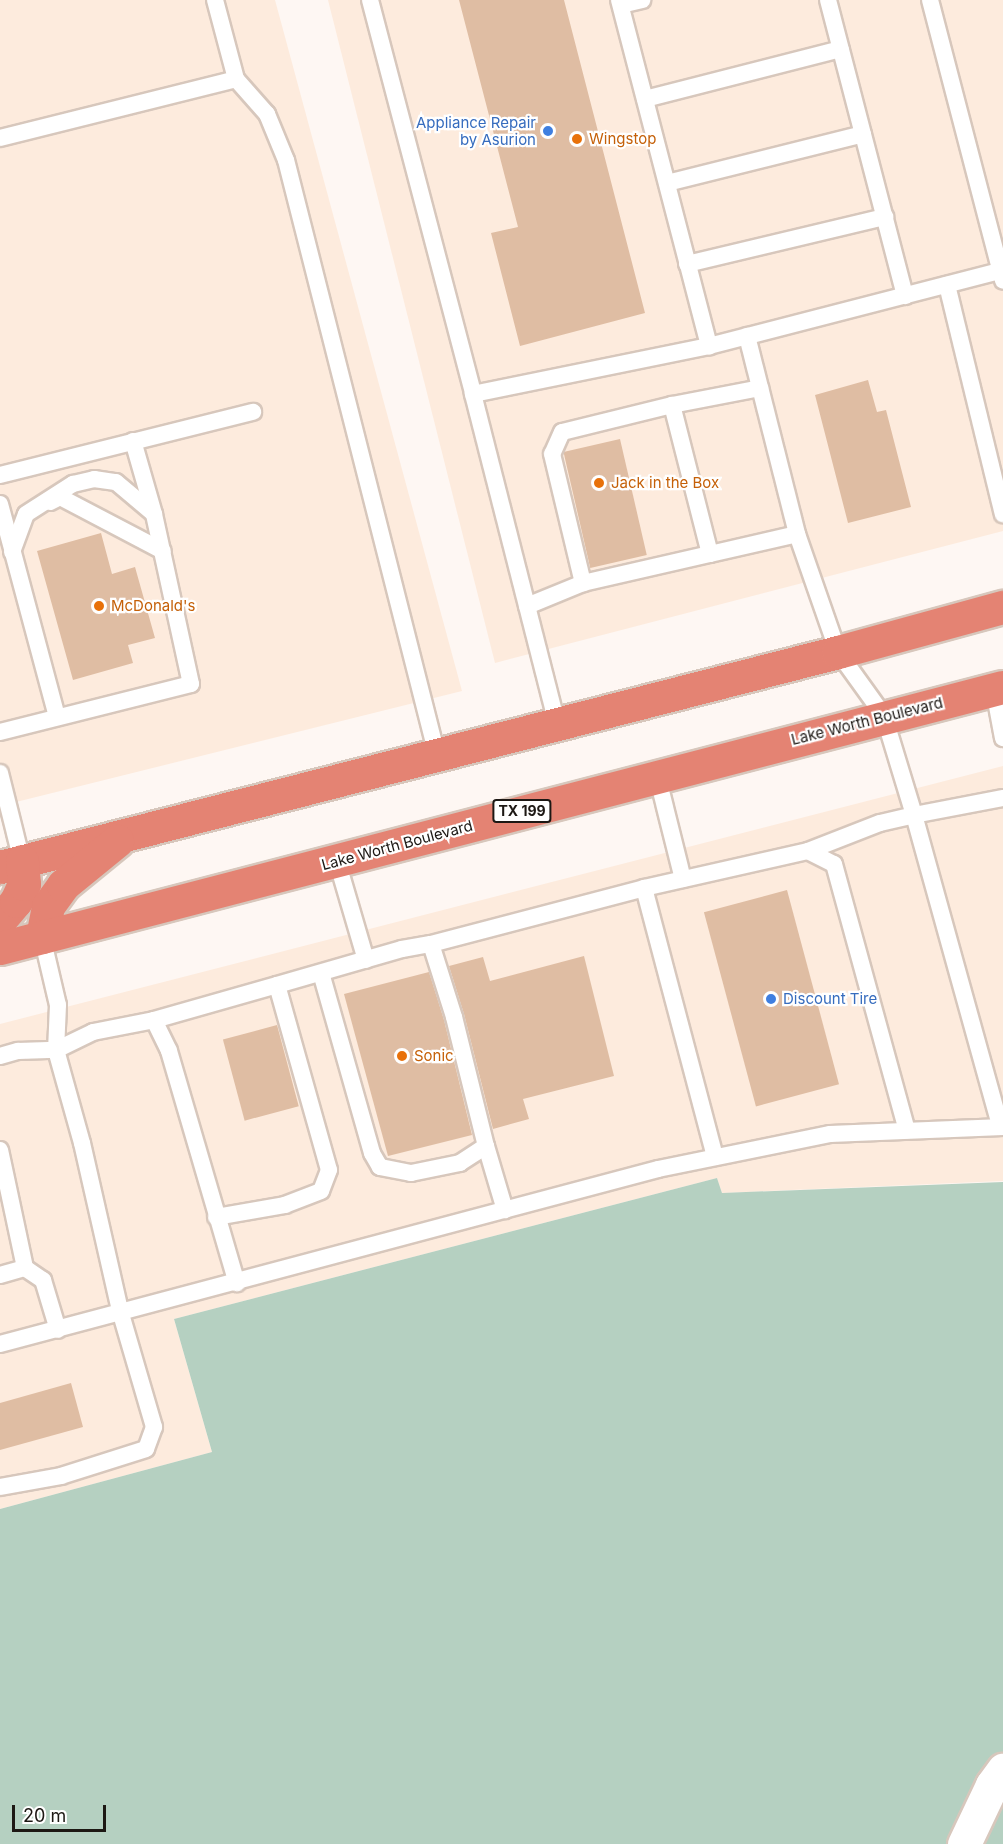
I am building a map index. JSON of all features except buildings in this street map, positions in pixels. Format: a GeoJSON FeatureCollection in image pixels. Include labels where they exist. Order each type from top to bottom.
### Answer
{"type":"FeatureCollection","features":[{"type":"Feature","properties":{"kind":"highway"},"geometry":{"type":"LineString","coordinates":[[0,920],[16,902],[24,884],[11,864],[838,652],[1003,607]]}},
{"type":"Feature","properties":{"kind":"highway","name":"Lake Worth Boulevard"},"geometry":{"type":"LineString","coordinates":[[0,948],[998,688]]}},
{"type":"Feature","properties":{"kind":"highway"},"geometry":{"type":"LineString","coordinates":[[42,937],[48,906],[63,885],[123,835]]}},
{"type":"Feature","properties":{"kind":"main road"},"geometry":{"type":"LineString","coordinates":[[964,1844],[992,1785],[1003,1770]]}},
{"type":"Feature","properties":{"kind":"lane"},"geometry":{"type":"LineString","coordinates":[[215,0],[236,79],[267,114],[286,160],[437,755]]}},
{"type":"Feature","properties":{"kind":"lane"},"geometry":{"type":"LineString","coordinates":[[370,0],[557,724]]}},
{"type":"Feature","properties":{"kind":"lane"},"geometry":{"type":"LineString","coordinates":[[642,0],[620,3],[709,346]]}},
{"type":"Feature","properties":{"kind":"lane"},"geometry":{"type":"LineString","coordinates":[[828,0],[905,296]]}},
{"type":"Feature","properties":{"kind":"lane"},"geometry":{"type":"LineString","coordinates":[[473,394],[709,346],[947,285],[1002,274],[930,0]]}},
{"type":"Feature","properties":{"kind":"lane"},"geometry":{"type":"LineString","coordinates":[[645,99],[841,49]]}},
{"type":"Feature","properties":{"kind":"lane"},"geometry":{"type":"LineString","coordinates":[[0,138],[236,79]]}},
{"type":"Feature","properties":{"kind":"lane"},"geometry":{"type":"LineString","coordinates":[[667,183],[863,134]]}},
{"type":"Feature","properties":{"kind":"lane"},"geometry":{"type":"LineString","coordinates":[[687,264],[885,218]]}},
{"type":"Feature","properties":{"kind":"lane"},"geometry":{"type":"LineString","coordinates":[[947,285],[1003,514]]}},
{"type":"Feature","properties":{"kind":"lane"},"geometry":{"type":"LineString","coordinates":[[0,1344],[121,1314],[658,1169],[830,1134],[1001,1126],[884,716],[838,652],[797,534],[747,336]]}},
{"type":"Feature","properties":{"kind":"lane"},"geometry":{"type":"LineString","coordinates":[[584,583],[552,454],[562,432],[672,405],[760,388]]}},
{"type":"Feature","properties":{"kind":"lane"},"geometry":{"type":"LineString","coordinates":[[672,405],[710,554]]}},
{"type":"Feature","properties":{"kind":"lane"},"geometry":{"type":"LineString","coordinates":[[0,475],[253,412]]}},
{"type":"Feature","properties":{"kind":"lane"},"geometry":{"type":"LineString","coordinates":[[0,732],[191,684],[163,551],[133,441]]}},
{"type":"Feature","properties":{"kind":"lane"},"geometry":{"type":"LineString","coordinates":[[12,552],[26,514],[73,484],[94,479],[116,482],[154,514]]}},
{"type":"Feature","properties":{"kind":"lane"},"geometry":{"type":"LineString","coordinates":[[26,514],[60,497],[163,551]]}},
{"type":"Feature","properties":{"kind":"lane"},"geometry":{"type":"LineString","coordinates":[[0,504],[57,717]]}},
{"type":"Feature","properties":{"kind":"lane"},"geometry":{"type":"LineString","coordinates":[[527,606],[584,583],[797,534]]}},
{"type":"Feature","properties":{"kind":"lane"},"geometry":{"type":"LineString","coordinates":[[998,688],[1003,738]]}},
{"type":"Feature","properties":{"kind":"lane"},"geometry":{"type":"LineString","coordinates":[[0,773],[11,864]]}},
{"type":"Feature","properties":{"kind":"lane"},"geometry":{"type":"LineString","coordinates":[[657,775],[683,879]]}},
{"type":"Feature","properties":{"kind":"lane"},"geometry":{"type":"LineString","coordinates":[[1,1057],[18,1051],[56,1050],[93,1032],[154,1020],[366,960],[644,888],[808,851],[880,823],[1003,798]]}},
{"type":"Feature","properties":{"kind":"lane"},"geometry":{"type":"LineString","coordinates":[[808,851],[834,864],[907,1130]]}},
{"type":"Feature","properties":{"kind":"lane"},"geometry":{"type":"LineString","coordinates":[[337,861],[366,960]]}},
{"type":"Feature","properties":{"kind":"lane"},"geometry":{"type":"LineString","coordinates":[[644,888],[715,1157]]}},
{"type":"Feature","properties":{"kind":"lane"},"geometry":{"type":"LineString","coordinates":[[0,1487],[61,1476],[146,1449],[154,1427],[121,1314],[82,1143],[56,1050],[58,1005],[42,937]]}},
{"type":"Feature","properties":{"kind":"lane"},"geometry":{"type":"LineString","coordinates":[[431,944],[454,1017],[486,1146],[505,1210]]}},
{"type":"Feature","properties":{"kind":"lane"},"geometry":{"type":"LineString","coordinates":[[321,973],[372,1153],[380,1167],[411,1173],[460,1163],[486,1146]]}},
{"type":"Feature","properties":{"kind":"lane"},"geometry":{"type":"LineString","coordinates":[[216,1217],[294,1202],[321,1191],[329,1170],[277,985]]}},
{"type":"Feature","properties":{"kind":"lane"},"geometry":{"type":"LineString","coordinates":[[154,1020],[169,1051],[237,1283]]}},
{"type":"Feature","properties":{"kind":"lane"},"geometry":{"type":"LineString","coordinates":[[0,1150],[25,1268],[43,1280],[58,1330]]}},
{"type":"Feature","properties":{"kind":"lane"},"geometry":{"type":"LineString","coordinates":[[0,1275],[25,1268]]}},
{"type":"Feature","properties":{"kind":"shaded area"},"geometry":{"type":"Polygon","coordinates":[[[0,0],[275,0],[462,691],[0,806],[0,0]]]}},
{"type":"Feature","properties":{"kind":"shaded area"},"geometry":{"type":"Polygon","coordinates":[[[328,0],[1003,0],[1003,531],[495,663],[328,0]]]}},
{"type":"Feature","properties":{"kind":"shaded area"},"geometry":{"type":"Polygon","coordinates":[[[1003,766],[1003,1181],[722,1193],[717,1178],[174,1319],[212,1452],[0,1509],[0,1024],[1003,766]]]}},
{"type":"Feature","properties":{"kind":"green space"},"geometry":{"type":"Polygon","coordinates":[[[717,1178],[722,1193],[1003,1182],[1003,1844],[0,1844],[0,1509],[212,1452],[174,1319],[717,1178]]]}},
{"type":"Feature","properties":{"kind":"place","name":"Appliance Repair by Asurion"},"geometry":{"type":"Point","coordinates":[548,131]}},
{"type":"Feature","properties":{"kind":"place","name":"Wingstop"},"geometry":{"type":"Point","coordinates":[577,139]}},
{"type":"Feature","properties":{"kind":"place","name":"Jack in the Box"},"geometry":{"type":"Point","coordinates":[599,483]}},
{"type":"Feature","properties":{"kind":"place","name":"McDonald's"},"geometry":{"type":"Point","coordinates":[99,606]}},
{"type":"Feature","properties":{"kind":"place","name":"Discount Tire"},"geometry":{"type":"Point","coordinates":[771,999]}},
{"type":"Feature","properties":{"kind":"place","name":"Sonic"},"geometry":{"type":"Point","coordinates":[402,1056]}}]}
